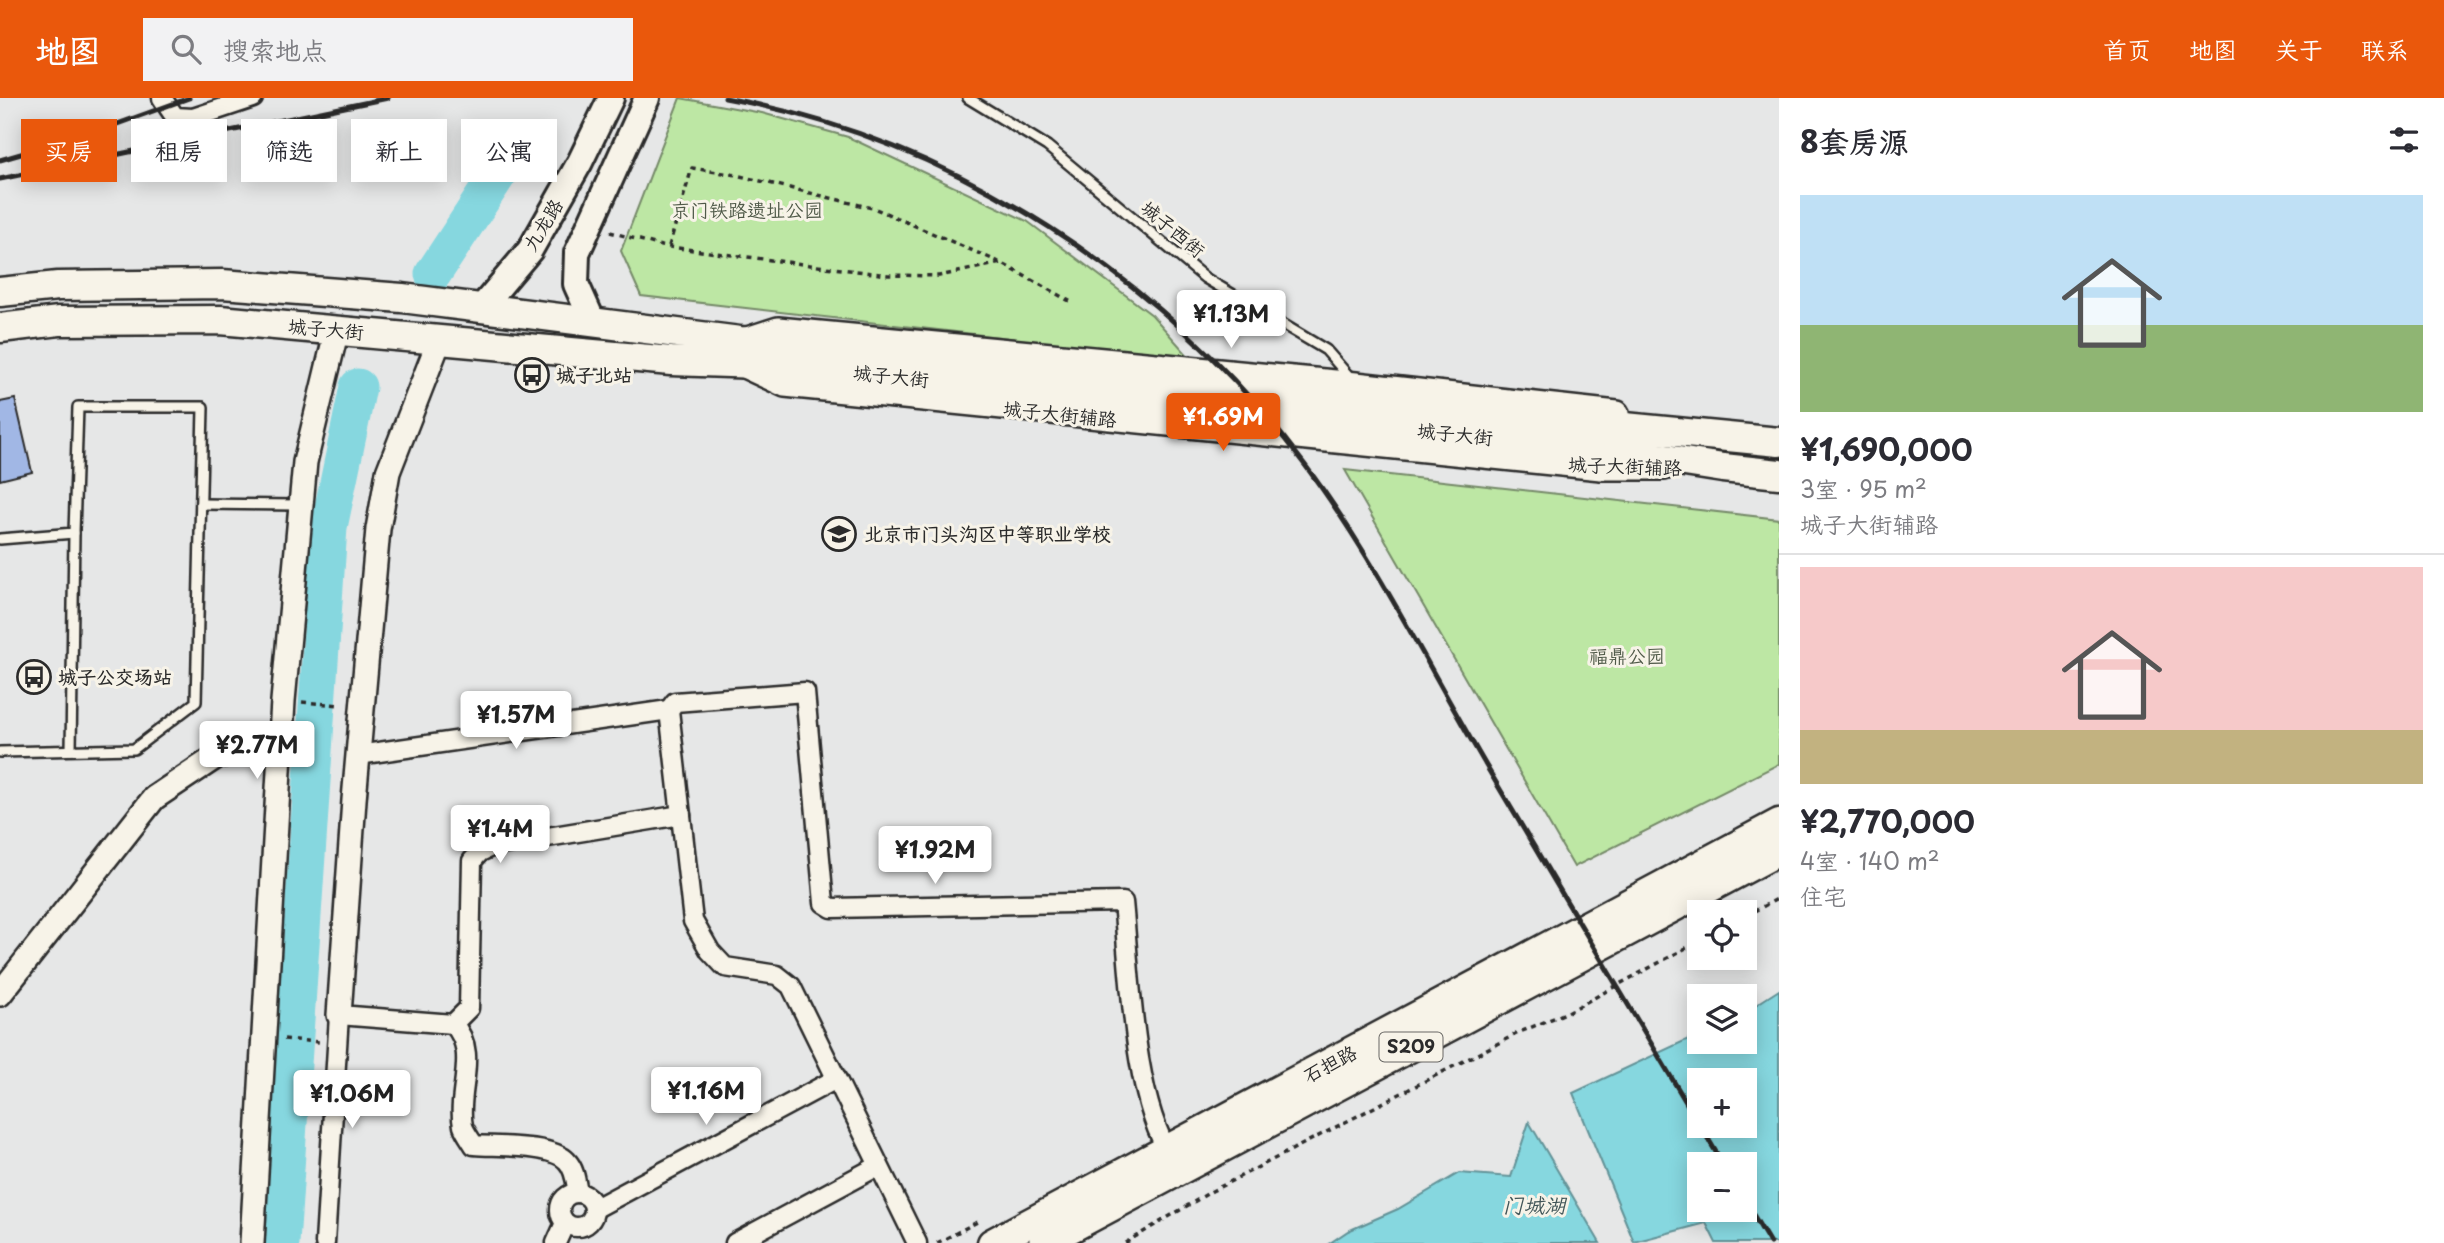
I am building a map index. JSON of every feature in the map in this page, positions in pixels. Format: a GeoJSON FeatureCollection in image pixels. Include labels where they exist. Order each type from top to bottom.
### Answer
{"type":"FeatureCollection","features":[{"type":"Feature","properties":{"kind":"main road","name":"九龙路"},"geometry":{"type":"LineString","coordinates":[[482,307],[530,250],[580,162],[611,98]]}},
{"type":"Feature","properties":{"kind":"main road"},"geometry":{"type":"LineString","coordinates":[[593,322],[576,284],[577,253],[647,98]]}},
{"type":"Feature","properties":{"kind":"main road","name":"城子大街"},"geometry":{"type":"LineString","coordinates":[[0,292],[58,286],[222,284],[482,307],[593,322],[739,352],[785,365],[1602,449],[1779,474]]}},
{"type":"Feature","properties":{"kind":"main road","name":"城子大街"},"geometry":{"type":"LineString","coordinates":[[0,328],[59,321],[220,320],[671,361],[739,352],[1779,442]]}},
{"type":"Feature","properties":{"kind":"main road","name":"石担路"},"geometry":{"type":"LineString","coordinates":[[1043,1243],[1173,1159],[1779,823]]}},
{"type":"Feature","properties":{"kind":"main road","name":"石担路"},"geometry":{"type":"LineString","coordinates":[[992,1243],[1173,1159],[1564,967],[1779,851]]}},
{"type":"Feature","properties":{"kind":"street"},"geometry":{"type":"LineString","coordinates":[[162,98],[175,117],[193,118],[253,98]]}},
{"type":"Feature","properties":{"kind":"street"},"geometry":{"type":"LineString","coordinates":[[252,1243],[281,743],[301,505],[305,462],[337,329]]}},
{"type":"Feature","properties":{"kind":"street","name":"城子大街辅路"},"geometry":{"type":"LineString","coordinates":[[739,352],[778,329],[1356,384],[1617,412],[1722,438]]}},
{"type":"Feature","properties":{"kind":"street"},"geometry":{"type":"LineString","coordinates":[[325,1243],[358,755],[377,529],[388,472],[439,341]]}},
{"type":"Feature","properties":{"kind":"street"},"geometry":{"type":"LineString","coordinates":[[917,1243],[791,986],[777,975],[725,967],[710,951],[693,920],[669,710],[674,702],[805,692],[824,903],[832,908],[1123,902],[1140,1065],[1157,1127],[1173,1159]]}},
{"type":"Feature","properties":{"kind":"street"},"geometry":{"type":"LineString","coordinates":[[358,755],[669,710]]}},
{"type":"Feature","properties":{"kind":"street"},"geometry":{"type":"LineString","coordinates":[[0,995],[154,798],[217,757],[281,743]]}},
{"type":"Feature","properties":{"kind":"street"},"geometry":{"type":"LineString","coordinates":[[453,1024],[469,1008],[472,861],[480,852],[493,846],[681,815]]}},
{"type":"Feature","properties":{"kind":"street"},"geometry":{"type":"LineString","coordinates":[[340,1015],[453,1024],[462,1033],[466,1047],[463,1126],[474,1145],[553,1152],[568,1161],[575,1175],[578,1193]]}},
{"type":"Feature","properties":{"kind":"street"},"geometry":{"type":"LineString","coordinates":[[594,1209],[836,1079]]}},
{"type":"Feature","properties":{"kind":"street"},"geometry":{"type":"LineString","coordinates":[[735,1243],[878,1166]]}},
{"type":"Feature","properties":{"kind":"street"},"geometry":{"type":"LineString","coordinates":[[578,1193],[590,1199],[594,1209],[591,1220],[582,1227],[565,1223],[560,1213],[562,1202],[570,1194],[578,1193]]}},
{"type":"Feature","properties":{"kind":"street"},"geometry":{"type":"LineString","coordinates":[[556,1243],[565,1223]]}},
{"type":"Feature","properties":{"kind":"lane","name":"城子西街"},"geometry":{"type":"LineString","coordinates":[[968,98],[1047,146],[1205,278],[1326,350],[1356,384]]}},
{"type":"Feature","properties":{"kind":"lane"},"geometry":{"type":"LineString","coordinates":[[0,752],[134,749],[196,702],[203,407],[78,407],[71,750]]}},
{"type":"Feature","properties":{"kind":"lane"},"geometry":{"type":"LineString","coordinates":[[201,504],[301,505]]}},
{"type":"Feature","properties":{"kind":"lane"},"geometry":{"type":"LineString","coordinates":[[0,539],[74,533]]}},
{"type":"Feature","properties":{"kind":"path"},"geometry":{"type":"LineString","coordinates":[[669,246],[692,168],[736,175],[876,209],[1001,263],[1073,303]]}},
{"type":"Feature","properties":{"kind":"path"},"geometry":{"type":"LineString","coordinates":[[591,227],[669,246],[888,275],[939,276],[1001,263]]}},
{"type":"Feature","properties":{"kind":"path"},"geometry":{"type":"LineString","coordinates":[[284,701],[363,706]]}},
{"type":"Feature","properties":{"kind":"path"},"geometry":{"type":"LineString","coordinates":[[1757,910],[1779,898]]}},
{"type":"Feature","properties":{"kind":"path"},"geometry":{"type":"LineString","coordinates":[[1125,1243],[1212,1191],[1520,1032],[1568,1012],[1687,948]]}},
{"type":"Feature","properties":{"kind":"path"},"geometry":{"type":"LineString","coordinates":[[264,1037],[338,1043]]}},
{"type":"Feature","properties":{"kind":"green space","name":"京门铁路遗址公园"},"geometry":{"type":"Polygon","coordinates":[[[680,98],[762,113],[848,137],[1027,221],[1152,315],[1191,359],[641,296],[621,251],[680,98]]]}},
{"type":"Feature","properties":{"kind":"green space","name":"福鼎公园"},"geometry":{"type":"Polygon","coordinates":[[[1345,470],[1779,519],[1779,764],[1574,867],[1345,470]]]}},
{"type":"Feature","properties":{"kind":"water"},"geometry":{"type":"Polygon","coordinates":[[[1779,990],[1779,1243],[1716,1243],[1706,1223],[1634,1242],[1573,1093],[1687,1040],[1687,1054],[1757,1054],[1757,1004],[1779,990]]]}},
{"type":"Feature","properties":{"kind":"water","name":"门城湖"},"geometry":{"type":"Polygon","coordinates":[[[1529,1122],[1600,1243],[1330,1243],[1348,1231],[1398,1209],[1459,1173],[1511,1177],[1529,1122]]]}},
{"type":"Feature","properties":{"kind":"building"},"geometry":{"type":"Polygon","coordinates":[[[15,399],[32,472],[0,480],[0,402],[15,399]]]}},
{"type":"Feature","properties":{"kind":"waterway"},"geometry":{"type":"LineString","coordinates":[[433,274],[493,182]]}},
{"type":"Feature","properties":{"kind":"waterway"},"geometry":{"type":"LineString","coordinates":[[281,1243],[329,527],[358,387]]}},
{"type":"Feature","properties":{"kind":"railway"},"geometry":{"type":"LineString","coordinates":[[0,160],[87,135],[189,98]]}},
{"type":"Feature","properties":{"kind":"railway"},"geometry":{"type":"LineString","coordinates":[[0,179],[388,98]]}},
{"type":"Feature","properties":{"kind":"railway"},"geometry":{"type":"LineString","coordinates":[[725,98],[810,118],[893,146],[973,183],[1049,227],[1121,278],[1188,335],[1250,398],[1305,465],[1355,538],[1488,769],[1687,1104]]}},
{"type":"Feature","properties":{"kind":"railway"},"geometry":{"type":"LineString","coordinates":[[1708,1138],[1716,1152]]}},
{"type":"Feature","properties":{"kind":"railway"},"geometry":{"type":"LineString","coordinates":[[1757,1221],[1770,1243]]}},
{"type":"Feature","properties":{"kind":"place","name":"城子北站"},"geometry":{"type":"Point","coordinates":[532,375]}},
{"type":"Feature","properties":{"kind":"place","name":"北京市门头沟区中等职业学校"},"geometry":{"type":"Point","coordinates":[839,534]}},
{"type":"Feature","properties":{"kind":"place","name":"城子公交场站"},"geometry":{"type":"Point","coordinates":[34,677]}}]}
